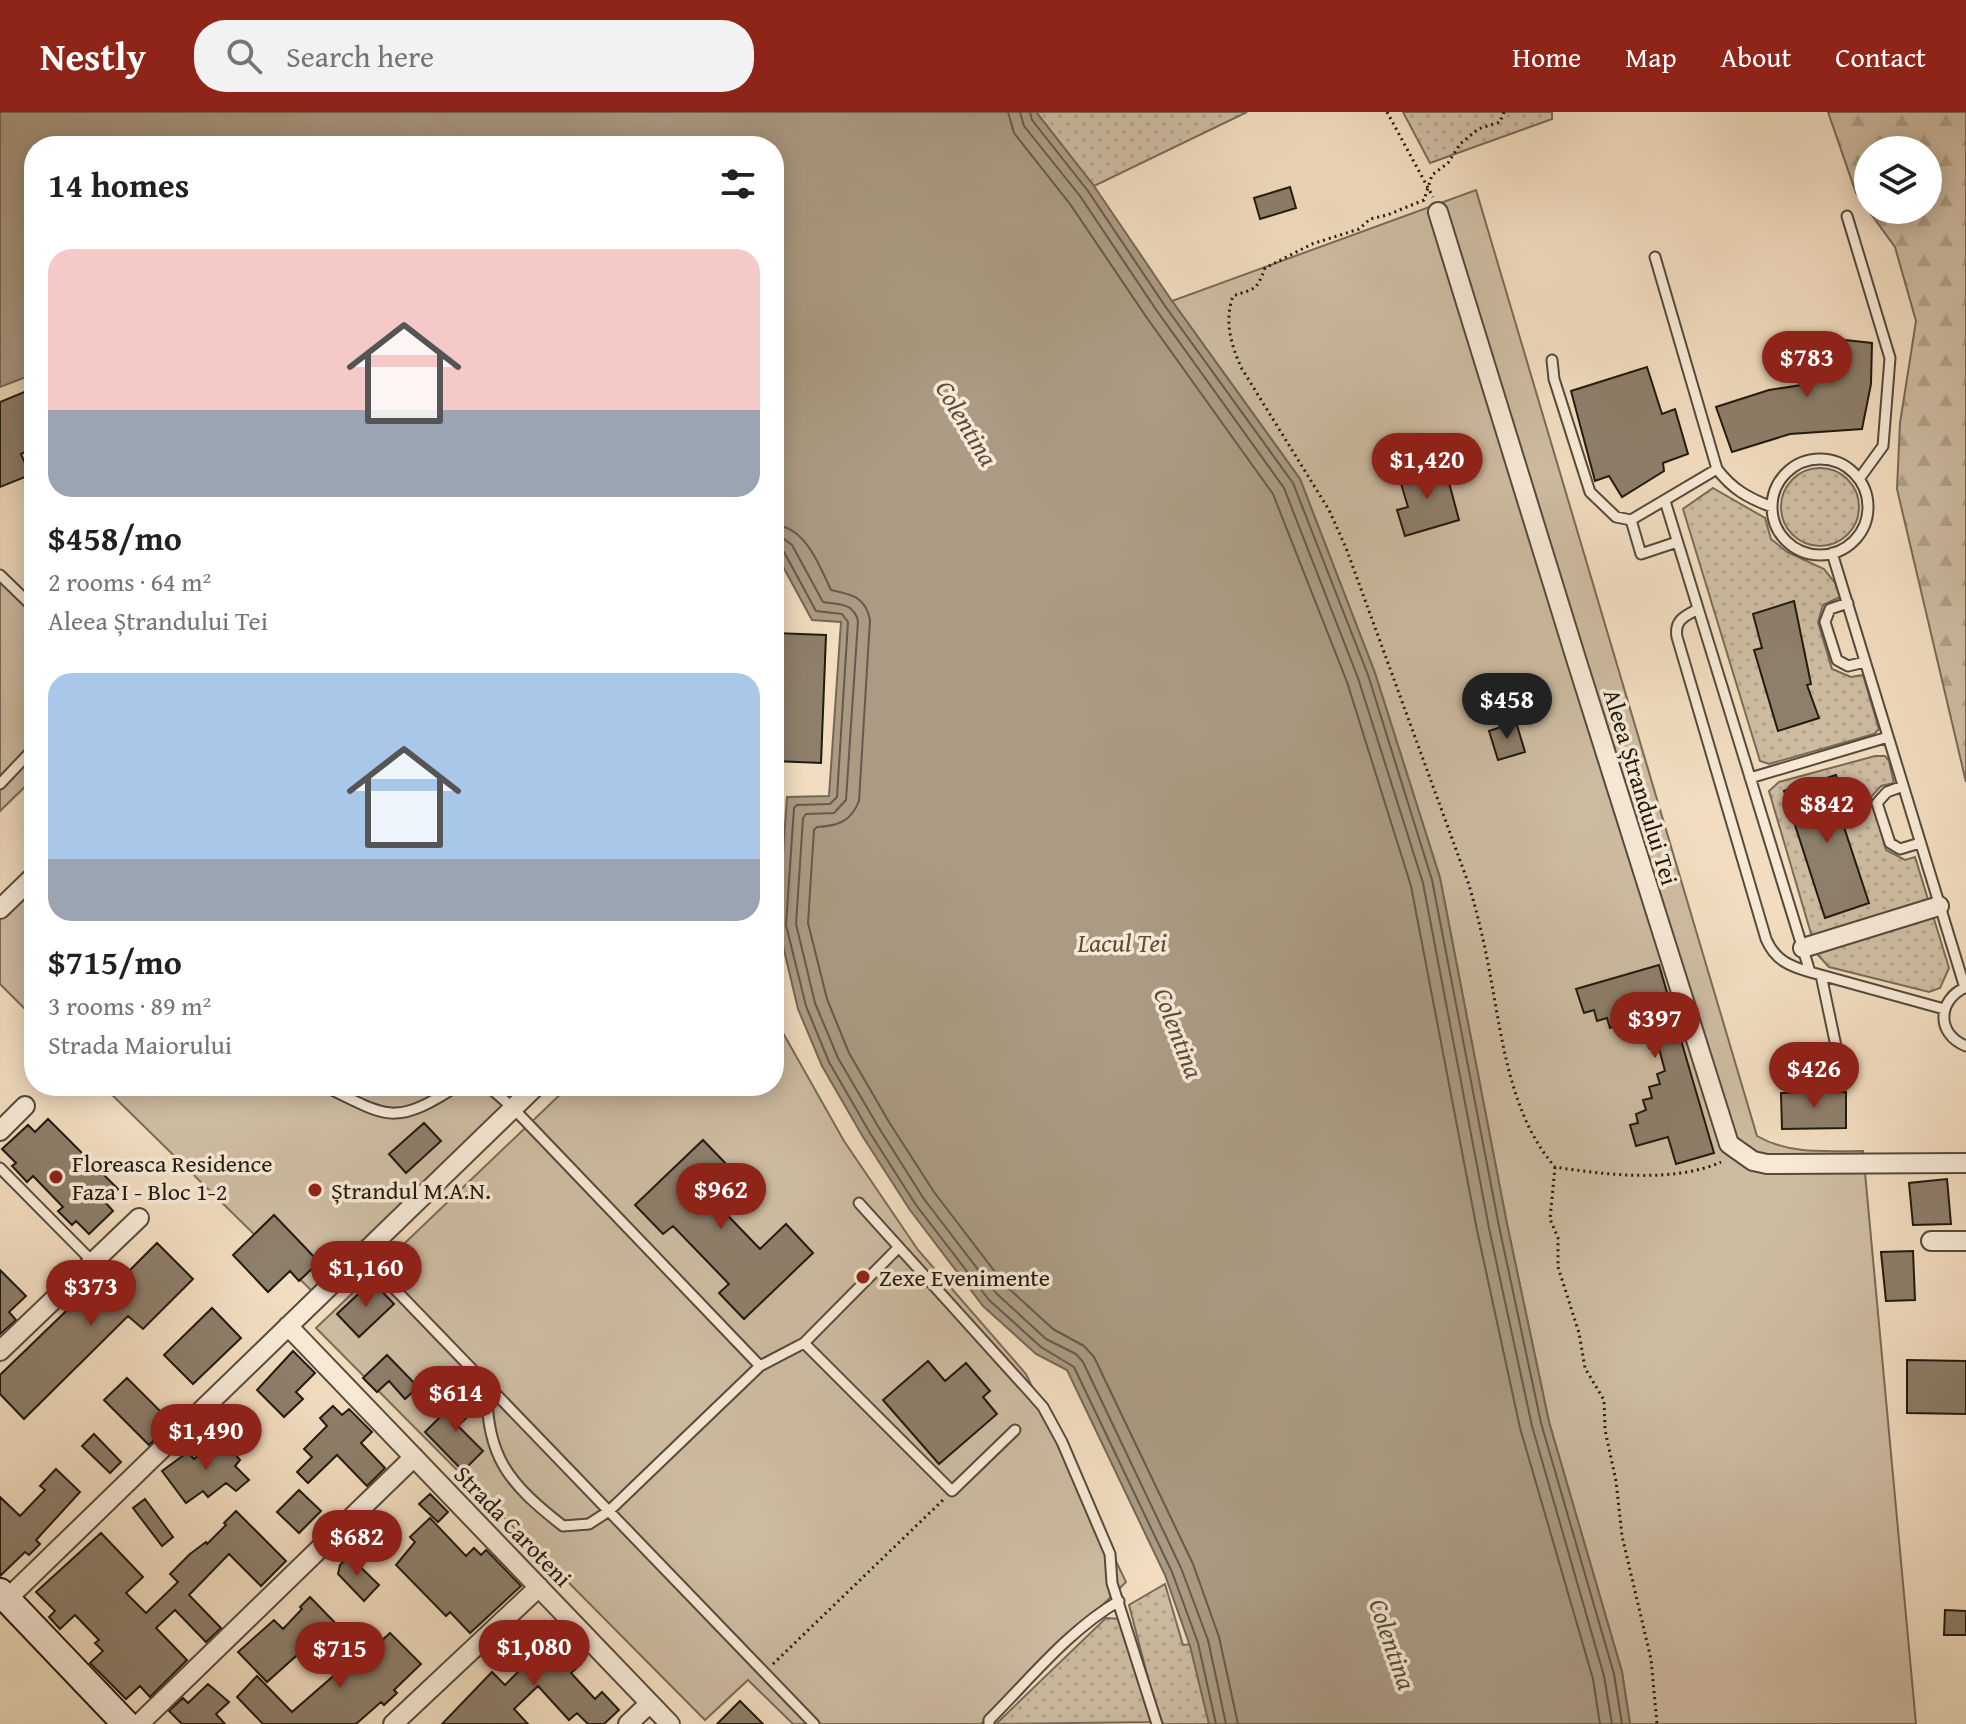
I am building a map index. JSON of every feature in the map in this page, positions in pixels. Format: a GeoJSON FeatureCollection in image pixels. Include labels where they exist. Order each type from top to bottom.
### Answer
{"type":"FeatureCollection","features":[{"type":"Feature","properties":{"kind":"street","name":"Aleea Ștrandului Tei"},"geometry":{"type":"LineString","coordinates":[[1438,212],[1723,1132],[1729,1144],[1740,1153]]}},
{"type":"Feature","properties":{"kind":"street"},"geometry":{"type":"LineString","coordinates":[[0,909],[24,886]]}},
{"type":"Feature","properties":{"kind":"street"},"geometry":{"type":"LineString","coordinates":[[1803,948],[1939,906]]}},
{"type":"Feature","properties":{"kind":"street"},"geometry":{"type":"LineString","coordinates":[[126,1724],[3,1596],[526,1096]]}},
{"type":"Feature","properties":{"kind":"street"},"geometry":{"type":"LineString","coordinates":[[0,1131],[25,1106]]}},
{"type":"Feature","properties":{"kind":"street"},"geometry":{"type":"LineString","coordinates":[[1740,1153],[1753,1161],[1781,1165],[1966,1163]]}},
{"type":"Feature","properties":{"kind":"street"},"geometry":{"type":"LineString","coordinates":[[0,1351],[139,1218]]}},
{"type":"Feature","properties":{"kind":"street"},"geometry":{"type":"LineString","coordinates":[[1931,1241],[1966,1241]]}},
{"type":"Feature","properties":{"kind":"street","name":"Strada Caroteni"},"geometry":{"type":"LineString","coordinates":[[288,1326],[670,1724]]}},
{"type":"Feature","properties":{"kind":"street"},"geometry":{"type":"LineString","coordinates":[[139,1724],[414,1457]]}},
{"type":"Feature","properties":{"kind":"street"},"geometry":{"type":"LineString","coordinates":[[393,1724],[539,1587]]}},
{"type":"Feature","properties":{"kind":"street"},"geometry":{"type":"LineString","coordinates":[[628,1724],[650,1703]]}},
{"type":"Feature","properties":{"kind":"lane"},"geometry":{"type":"LineString","coordinates":[[1847,216],[1890,358],[1883,446],[1859,479]]}},
{"type":"Feature","properties":{"kind":"lane"},"geometry":{"type":"LineString","coordinates":[[1655,257],[1717,469],[1729,485],[1747,497],[1772,507]]}},
{"type":"Feature","properties":{"kind":"lane"},"geometry":{"type":"LineString","coordinates":[[1552,360],[1554,379],[1590,492],[1616,517],[1631,520],[1717,469]]}},
{"type":"Feature","properties":{"kind":"lane"},"geometry":{"type":"LineString","coordinates":[[1805,461],[1835,461],[1849,468],[1859,479],[1866,493],[1868,508],[1865,523],[1857,537],[1846,547],[1817,555],[1790,545],[1780,534],[1772,507],[1774,492],[1781,478],[1792,468],[1805,461]]}},
{"type":"Feature","properties":{"kind":"lane"},"geometry":{"type":"LineString","coordinates":[[1665,501],[1810,972]]}},
{"type":"Feature","properties":{"kind":"lane"},"geometry":{"type":"LineString","coordinates":[[1631,520],[1641,554],[1677,542]]}},
{"type":"Feature","properties":{"kind":"lane"},"geometry":{"type":"LineString","coordinates":[[1832,553],[1965,988],[1955,992],[1944,1009],[1943,1019],[1949,1035],[1966,1046]]}},
{"type":"Feature","properties":{"kind":"lane"},"geometry":{"type":"LineString","coordinates":[[0,575],[24,598]]}},
{"type":"Feature","properties":{"kind":"lane"},"geometry":{"type":"LineString","coordinates":[[1848,603],[1830,609],[1825,622],[1837,660],[1848,666],[1865,662]]}},
{"type":"Feature","properties":{"kind":"lane"},"geometry":{"type":"LineString","coordinates":[[1698,609],[1677,624],[1677,637],[1766,939],[1776,957],[1787,965],[1944,1009]]}},
{"type":"Feature","properties":{"kind":"lane"},"geometry":{"type":"LineString","coordinates":[[1750,778],[1888,737]]}},
{"type":"Feature","properties":{"kind":"lane"},"geometry":{"type":"LineString","coordinates":[[0,784],[24,759]]}},
{"type":"Feature","properties":{"kind":"lane"},"geometry":{"type":"LineString","coordinates":[[1903,786],[1887,792],[1877,803],[1890,843],[1900,849],[1920,843]]}},
{"type":"Feature","properties":{"kind":"lane"},"geometry":{"type":"LineString","coordinates":[[1821,975],[1844,1084]]}},
{"type":"Feature","properties":{"kind":"lane"},"geometry":{"type":"LineString","coordinates":[[346,1096],[384,1113],[398,1114],[425,1107],[442,1096]]}},
{"type":"Feature","properties":{"kind":"lane"},"geometry":{"type":"LineString","coordinates":[[499,1096],[760,1366]]}},
{"type":"Feature","properties":{"kind":"lane"},"geometry":{"type":"LineString","coordinates":[[0,1168],[93,1262]]}},
{"type":"Feature","properties":{"kind":"lane"},"geometry":{"type":"LineString","coordinates":[[859,1203],[1043,1407],[1067,1452],[1110,1554],[1112,1583],[1157,1724]]}},
{"type":"Feature","properties":{"kind":"lane"},"geometry":{"type":"LineString","coordinates":[[487,1385],[486,1414],[496,1455],[529,1500],[563,1526],[589,1524],[609,1511],[760,1366],[804,1343],[898,1248]]}},
{"type":"Feature","properties":{"kind":"lane"},"geometry":{"type":"LineString","coordinates":[[362,1255],[814,1724]]}},
{"type":"Feature","properties":{"kind":"lane"},"geometry":{"type":"LineString","coordinates":[[804,1343],[952,1491],[1015,1430]]}},
{"type":"Feature","properties":{"kind":"lane"},"geometry":{"type":"LineString","coordinates":[[989,1724],[989,1720],[1066,1642],[1099,1613],[1119,1601]]}},
{"type":"Feature","properties":{"kind":"path"},"geometry":{"type":"LineString","coordinates":[[1387,112],[1429,186],[1438,212]]}},
{"type":"Feature","properties":{"kind":"path"},"geometry":{"type":"LineString","coordinates":[[1504,112],[1500,122],[1478,129],[1460,144],[1448,163],[1432,175],[1424,200],[1370,219],[1359,229],[1312,244],[1265,268],[1259,285],[1251,292],[1233,296],[1228,324],[1233,349],[1242,369],[1329,510],[1346,548],[1469,885],[1480,923],[1512,1083],[1542,1152],[1555,1167],[1626,1174],[1704,1169],[1740,1153]]}},
{"type":"Feature","properties":{"kind":"path"},"geometry":{"type":"LineString","coordinates":[[1555,1167],[1550,1219],[1558,1238],[1558,1267],[1579,1333],[1585,1368],[1604,1400],[1605,1430],[1616,1481],[1622,1536],[1651,1659],[1657,1724]]}},
{"type":"Feature","properties":{"kind":"path"},"geometry":{"type":"LineString","coordinates":[[764,1672],[952,1491]]}},
{"type":"Feature","properties":{"kind":"green space"},"geometry":{"type":"Polygon","coordinates":[[[1036,112],[1247,112],[1094,186],[1036,112]]]}},
{"type":"Feature","properties":{"kind":"green space"},"geometry":{"type":"Polygon","coordinates":[[[1403,112],[1552,112],[1552,119],[1430,163],[1403,112]]]}},
{"type":"Feature","properties":{"kind":"green space"},"geometry":{"type":"Polygon","coordinates":[[[1828,112],[1966,112],[1966,782],[1897,489],[1900,423],[1916,321],[1895,247],[1878,224],[1942,224],[1942,136],[1854,136],[1854,187],[1828,112]]]}},
{"type":"Feature","properties":{"kind":"green space"},"geometry":{"type":"Polygon","coordinates":[[[1476,190],[1757,1136],[1796,1149],[1863,1151],[1916,1724],[1630,1724],[1622,1672],[1549,1422],[1440,878],[1375,673],[1300,479],[1172,301],[1476,190]]]}},
{"type":"Feature","properties":{"kind":"green space"},"geometry":{"type":"Polygon","coordinates":[[[1820,468],[1835,471],[1848,479],[1856,492],[1859,507],[1856,522],[1848,535],[1835,543],[1820,546],[1805,543],[1792,535],[1784,522],[1781,507],[1784,492],[1792,479],[1805,471],[1820,468]]]}},
{"type":"Feature","properties":{"kind":"green space"},"geometry":{"type":"Polygon","coordinates":[[[1713,488],[1765,518],[1771,539],[1787,552],[1824,569],[1835,583],[1840,597],[1823,605],[1818,622],[1832,669],[1851,677],[1863,675],[1879,729],[1874,734],[1769,764],[1760,761],[1683,509],[1713,488]]]}},
{"type":"Feature","properties":{"kind":"green space"},"geometry":{"type":"Polygon","coordinates":[[[0,581],[24,604],[24,788],[0,811],[0,581]]]}},
{"type":"Feature","properties":{"kind":"green space"},"geometry":{"type":"Polygon","coordinates":[[[1885,756],[1889,761],[1894,783],[1881,786],[1871,797],[1886,850],[1905,860],[1915,857],[1949,968],[1940,988],[1929,992],[1829,967],[1817,954],[1769,791],[1779,782],[1885,756]]]}},
{"type":"Feature","properties":{"kind":"green space"},"geometry":{"type":"Polygon","coordinates":[[[24,895],[24,1008],[0,984],[0,919],[24,895]]]}},
{"type":"Feature","properties":{"kind":"green space"},"geometry":{"type":"Polygon","coordinates":[[[784,1035],[844,1141],[918,1250],[1026,1374],[1126,1582],[981,1724],[793,1724],[748,1680],[705,1720],[316,1328],[559,1096],[784,1096],[784,1035]]]}},
{"type":"Feature","properties":{"kind":"green space","name":"Ștrandul M.A.N."},"geometry":{"type":"Polygon","coordinates":[[[113,1096],[521,1096],[314,1293],[113,1096]]]}},
{"type":"Feature","properties":{"kind":"green space"},"geometry":{"type":"Polygon","coordinates":[[[1165,1584],[1183,1645],[1194,1644],[1211,1724],[1160,1724],[1129,1605],[1165,1584]]]}},
{"type":"Feature","properties":{"kind":"green space"},"geometry":{"type":"Polygon","coordinates":[[[1106,1618],[1121,1619],[1151,1722],[996,1724],[1106,1618]]]}},
{"type":"Feature","properties":{"kind":"water","name":"Lacul Tei"},"geometry":{"type":"Polygon","coordinates":[[[0,112],[1036,112],[1094,186],[1300,479],[1375,673],[1440,878],[1549,1422],[1622,1672],[1630,1724],[1209,1724],[1190,1646],[1165,1575],[1067,1370],[1036,1354],[983,1306],[910,1210],[822,1066],[798,1009],[784,950],[784,840],[787,797],[829,796],[841,622],[812,620],[784,568],[784,136],[24,136],[24,378],[0,387],[0,112]]]}},
{"type":"Feature","properties":{"kind":"building"},"geometry":{"type":"Polygon","coordinates":[[[1290,187],[1296,208],[1260,219],[1254,198],[1290,187]]]}},
{"type":"Feature","properties":{"kind":"building"},"geometry":{"type":"Polygon","coordinates":[[[1817,337],[1872,343],[1871,384],[1862,429],[1790,434],[1732,452],[1716,407],[1769,390],[1815,383],[1817,337]]]}},
{"type":"Feature","properties":{"kind":"building"},"geometry":{"type":"Polygon","coordinates":[[[1647,367],[1662,414],[1675,409],[1688,454],[1663,463],[1664,471],[1622,497],[1609,476],[1595,481],[1571,391],[1647,367]]]}},
{"type":"Feature","properties":{"kind":"building"},"geometry":{"type":"Polygon","coordinates":[[[24,392],[24,453],[21,454],[24,477],[0,487],[0,402],[24,392]]]}},
{"type":"Feature","properties":{"kind":"building"},"geometry":{"type":"Polygon","coordinates":[[[1444,464],[1459,520],[1405,536],[1397,510],[1408,507],[1399,477],[1444,464]]]}},
{"type":"Feature","properties":{"kind":"building"},"geometry":{"type":"Polygon","coordinates":[[[1794,601],[1811,684],[1807,685],[1819,718],[1778,731],[1754,650],[1762,648],[1753,614],[1794,601]]]}},
{"type":"Feature","properties":{"kind":"building"},"geometry":{"type":"Polygon","coordinates":[[[784,633],[826,635],[821,763],[784,761],[784,633]]]}},
{"type":"Feature","properties":{"kind":"building"},"geometry":{"type":"Polygon","coordinates":[[[1516,722],[1525,752],[1498,760],[1489,731],[1516,722]]]}},
{"type":"Feature","properties":{"kind":"building"},"geometry":{"type":"Polygon","coordinates":[[[1836,775],[1850,819],[1842,821],[1869,903],[1825,918],[1784,791],[1836,775]]]}},
{"type":"Feature","properties":{"kind":"building"},"geometry":{"type":"Polygon","coordinates":[[[1659,965],[1714,1153],[1676,1164],[1668,1137],[1636,1146],[1630,1125],[1638,1123],[1636,1114],[1646,1110],[1643,1100],[1652,1098],[1649,1087],[1660,1084],[1657,1074],[1665,1071],[1658,1045],[1649,1048],[1645,1035],[1635,1038],[1633,1030],[1623,1032],[1621,1024],[1610,1028],[1607,1018],[1597,1021],[1594,1010],[1584,1013],[1576,989],[1659,965]]]}},
{"type":"Feature","properties":{"kind":"building"},"geometry":{"type":"Polygon","coordinates":[[[1846,1092],[1846,1128],[1782,1129],[1781,1093],[1846,1092]]]}},
{"type":"Feature","properties":{"kind":"building","name":"Floreasca Residence Faza I - Bloc 1-2"},"geometry":{"type":"Polygon","coordinates":[[[48,1119],[118,1189],[105,1202],[113,1211],[89,1234],[76,1221],[72,1225],[58,1211],[63,1207],[33,1176],[27,1182],[12,1166],[16,1163],[2,1149],[28,1125],[35,1132],[48,1119]]]}},
{"type":"Feature","properties":{"kind":"building"},"geometry":{"type":"Polygon","coordinates":[[[424,1123],[441,1141],[406,1173],[389,1154],[424,1123]]]}},
{"type":"Feature","properties":{"kind":"building"},"geometry":{"type":"Polygon","coordinates":[[[703,1140],[732,1170],[707,1194],[760,1249],[786,1224],[813,1253],[744,1319],[719,1293],[729,1284],[673,1226],[663,1234],[635,1205],[703,1140]]]}},
{"type":"Feature","properties":{"kind":"building"},"geometry":{"type":"Polygon","coordinates":[[[1947,1179],[1951,1224],[1913,1225],[1909,1183],[1947,1179]]]}},
{"type":"Feature","properties":{"kind":"building"},"geometry":{"type":"Polygon","coordinates":[[[274,1215],[319,1262],[299,1281],[290,1271],[268,1292],[233,1255],[274,1215]]]}},
{"type":"Feature","properties":{"kind":"building"},"geometry":{"type":"Polygon","coordinates":[[[157,1243],[193,1279],[143,1329],[128,1316],[24,1419],[0,1394],[0,1375],[92,1286],[103,1297],[157,1243]]]}},
{"type":"Feature","properties":{"kind":"building"},"geometry":{"type":"Polygon","coordinates":[[[1913,1251],[1915,1300],[1886,1301],[1881,1252],[1913,1251]]]}},
{"type":"Feature","properties":{"kind":"building"},"geometry":{"type":"Polygon","coordinates":[[[0,1270],[26,1296],[9,1312],[16,1320],[0,1334],[0,1270]]]}},
{"type":"Feature","properties":{"kind":"building"},"geometry":{"type":"Polygon","coordinates":[[[372,1281],[394,1304],[359,1337],[337,1314],[372,1281]]]}},
{"type":"Feature","properties":{"kind":"building"},"geometry":{"type":"Polygon","coordinates":[[[212,1308],[241,1338],[193,1384],[164,1355],[212,1308]]]}},
{"type":"Feature","properties":{"kind":"building"},"geometry":{"type":"Polygon","coordinates":[[[293,1351],[315,1373],[296,1392],[303,1399],[284,1417],[257,1390],[293,1351]]]}},
{"type":"Feature","properties":{"kind":"building"},"geometry":{"type":"Polygon","coordinates":[[[387,1355],[418,1387],[405,1399],[389,1381],[377,1392],[363,1378],[387,1355]]]}},
{"type":"Feature","properties":{"kind":"building"},"geometry":{"type":"Polygon","coordinates":[[[1907,1360],[1966,1361],[1966,1414],[1907,1413],[1907,1360]]]}},
{"type":"Feature","properties":{"kind":"building"},"geometry":{"type":"Polygon","coordinates":[[[928,1361],[945,1381],[966,1363],[990,1391],[983,1397],[997,1414],[939,1464],[883,1400],[928,1361]]]}},
{"type":"Feature","properties":{"kind":"building"},"geometry":{"type":"Polygon","coordinates":[[[127,1378],[172,1423],[149,1445],[104,1400],[127,1378]]]}},
{"type":"Feature","properties":{"kind":"building"},"geometry":{"type":"Polygon","coordinates":[[[464,1393],[477,1407],[458,1426],[483,1451],[463,1471],[425,1432],[464,1393]]]}},
{"type":"Feature","properties":{"kind":"building"},"geometry":{"type":"Polygon","coordinates":[[[333,1406],[342,1415],[349,1409],[372,1432],[361,1443],[385,1468],[367,1486],[337,1455],[308,1483],[297,1472],[312,1457],[304,1449],[327,1426],[320,1418],[333,1406]]]}},
{"type":"Feature","properties":{"kind":"building"},"geometry":{"type":"Polygon","coordinates":[[[94,1434],[121,1462],[110,1473],[82,1446],[94,1434]]]}},
{"type":"Feature","properties":{"kind":"building"},"geometry":{"type":"Polygon","coordinates":[[[221,1437],[240,1460],[235,1466],[249,1480],[236,1491],[226,1483],[208,1497],[203,1491],[186,1503],[162,1471],[188,1452],[194,1459],[221,1437]]]}},
{"type":"Feature","properties":{"kind":"building"},"geometry":{"type":"Polygon","coordinates":[[[56,1469],[80,1492],[36,1540],[40,1544],[29,1555],[25,1552],[0,1576],[0,1497],[20,1516],[45,1490],[40,1486],[56,1469]]]}},
{"type":"Feature","properties":{"kind":"building"},"geometry":{"type":"Polygon","coordinates":[[[299,1490],[321,1511],[299,1533],[277,1512],[299,1490]]]}},
{"type":"Feature","properties":{"kind":"building"},"geometry":{"type":"Polygon","coordinates":[[[430,1494],[448,1512],[438,1522],[419,1504],[430,1494]]]}},
{"type":"Feature","properties":{"kind":"building"},"geometry":{"type":"Polygon","coordinates":[[[145,1499],[173,1537],[162,1546],[133,1508],[145,1499]]]}},
{"type":"Feature","properties":{"kind":"building"},"geometry":{"type":"Polygon","coordinates":[[[236,1511],[286,1561],[261,1586],[229,1554],[189,1595],[221,1628],[206,1642],[175,1610],[156,1628],[187,1660],[150,1697],[140,1686],[126,1699],[90,1663],[103,1651],[95,1643],[99,1640],[75,1615],[60,1629],[49,1617],[55,1611],[36,1592],[101,1533],[143,1577],[126,1593],[146,1613],[178,1582],[170,1574],[190,1554],[207,1544],[236,1511]]]}},
{"type":"Feature","properties":{"kind":"building"},"geometry":{"type":"Polygon","coordinates":[[[430,1518],[466,1556],[474,1548],[481,1555],[486,1550],[521,1586],[470,1633],[450,1612],[446,1616],[396,1565],[415,1542],[410,1537],[430,1518]]]}},
{"type":"Feature","properties":{"kind":"building"},"geometry":{"type":"Polygon","coordinates":[[[349,1556],[379,1585],[364,1601],[338,1574],[340,1565],[349,1556]]]}},
{"type":"Feature","properties":{"kind":"building"},"geometry":{"type":"Polygon","coordinates":[[[310,1597],[343,1631],[333,1640],[324,1631],[267,1682],[238,1652],[274,1620],[283,1629],[310,1597]]]}},
{"type":"Feature","properties":{"kind":"building"},"geometry":{"type":"Polygon","coordinates":[[[1945,1610],[1966,1611],[1966,1635],[1944,1635],[1945,1610]]]}},
{"type":"Feature","properties":{"kind":"building"},"geometry":{"type":"Polygon","coordinates":[[[532,1623],[550,1642],[555,1637],[581,1664],[571,1673],[595,1699],[602,1692],[619,1710],[604,1724],[588,1724],[577,1713],[569,1720],[538,1686],[514,1709],[528,1724],[442,1724],[492,1672],[505,1685],[531,1659],[513,1641],[532,1623]]]}},
{"type":"Feature","properties":{"kind":"building"},"geometry":{"type":"Polygon","coordinates":[[[390,1633],[421,1664],[394,1690],[397,1693],[384,1705],[381,1702],[356,1724],[263,1724],[237,1697],[257,1676],[292,1712],[354,1658],[360,1655],[363,1658],[390,1633]]]}},
{"type":"Feature","properties":{"kind":"building"},"geometry":{"type":"Polygon","coordinates":[[[208,1684],[229,1702],[216,1714],[225,1724],[182,1724],[169,1711],[183,1698],[188,1703],[208,1684]]]}},
{"type":"Feature","properties":{"kind":"building"},"geometry":{"type":"Polygon","coordinates":[[[740,1701],[763,1724],[717,1724],[740,1701]]]}},
{"type":"Feature","properties":{"kind":"place","name":"Floreasca Residence Faza I - Bloc 1-2"},"geometry":{"type":"Point","coordinates":[56,1177]}},
{"type":"Feature","properties":{"kind":"place","name":"Ștrandul M.A.N."},"geometry":{"type":"Point","coordinates":[315,1190]}},
{"type":"Feature","properties":{"kind":"place","name":"Zexe Evenimente"},"geometry":{"type":"Point","coordinates":[863,1277]}},
{"type":"Feature","properties":{"kind":"water label","name":"Colentina"},"geometry":{"type":"Point","coordinates":[967,423]}},
{"type":"Feature","properties":{"kind":"water label","name":"Colentina"},"geometry":{"type":"Point","coordinates":[1179,1033]}},
{"type":"Feature","properties":{"kind":"water label","name":"Colentina"},"geometry":{"type":"Point","coordinates":[1393,1644]}}]}
